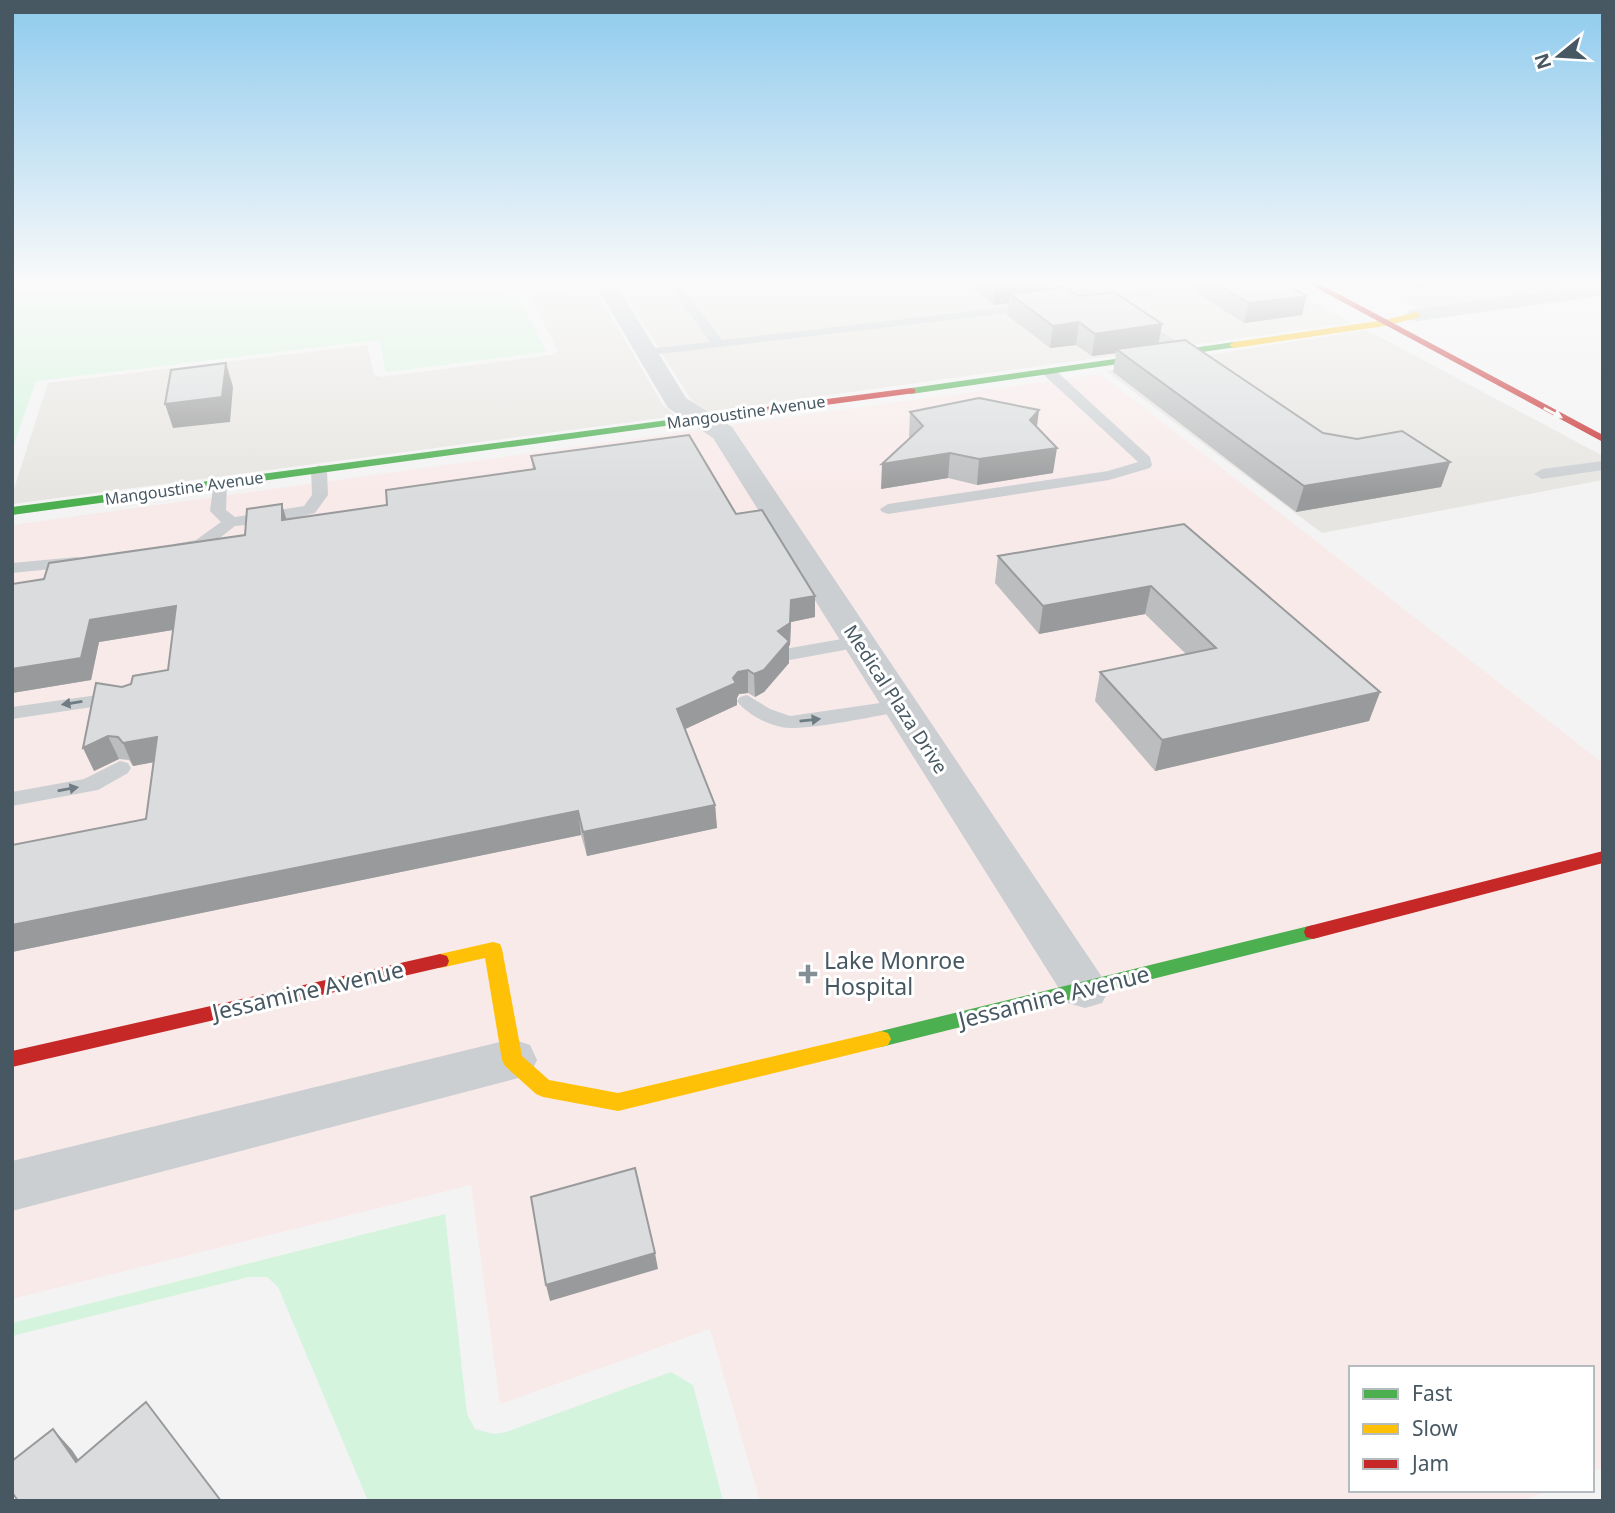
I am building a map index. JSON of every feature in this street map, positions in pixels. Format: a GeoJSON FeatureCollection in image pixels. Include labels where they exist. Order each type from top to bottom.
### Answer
{"type":"FeatureCollection","features":[{"type":"Feature","properties":{"kind":"street","name":"Medical Plaza Drive"},"geometry":{"type":"LineString","coordinates":[[648,355],[677,403],[697,419],[723,433],[1085,990]]}},
{"type":"Feature","properties":{"kind":"street","name":"Mangoustine Avenue"},"geometry":{"type":"LineString","coordinates":[[12,511],[1162,355]]}},
{"type":"Feature","properties":{"kind":"street"},"geometry":{"type":"LineString","coordinates":[[1444,355],[1603,439]]}},
{"type":"Feature","properties":{"kind":"street","name":"Jessamine Avenue"},"geometry":{"type":"LineString","coordinates":[[12,1059],[493,949],[512,1060],[542,1088],[618,1102],[1085,990],[1603,857]]}},
{"type":"Feature","properties":{"kind":"street"},"geometry":{"type":"LineString","coordinates":[[12,1186],[512,1060]]}},
{"type":"Feature","properties":{"kind":"lane"},"geometry":{"type":"LineString","coordinates":[[888,509],[1109,475],[1145,465],[1145,460],[1130,444],[1049,372]]}},
{"type":"Feature","properties":{"kind":"lane"},"geometry":{"type":"LineString","coordinates":[[1542,474],[1603,465]]}},
{"type":"Feature","properties":{"kind":"lane"},"geometry":{"type":"LineString","coordinates":[[163,551],[201,544],[231,522],[309,510],[320,495],[319,470]]}},
{"type":"Feature","properties":{"kind":"lane"},"geometry":{"type":"LineString","coordinates":[[219,484],[218,511],[231,522]]}},
{"type":"Feature","properties":{"kind":"lane"},"geometry":{"type":"LineString","coordinates":[[12,568],[95,560]]}},
{"type":"Feature","properties":{"kind":"lane"},"geometry":{"type":"LineString","coordinates":[[790,654],[859,642]]}},
{"type":"Feature","properties":{"kind":"lane"},"geometry":{"type":"LineString","coordinates":[[12,713],[104,698],[131,701]]}},
{"type":"Feature","properties":{"kind":"lane"},"geometry":{"type":"LineString","coordinates":[[747,701],[763,713],[789,722],[901,706]]}},
{"type":"Feature","properties":{"kind":"lane"},"geometry":{"type":"LineString","coordinates":[[12,799],[90,785],[120,768]]}},
{"type":"Feature","properties":{"kind":"shaded area"},"geometry":{"type":"Polygon","coordinates":[[[286,355],[369,355],[374,374],[380,377],[551,355],[634,355],[663,405],[676,416],[12,504],[12,495],[48,383],[286,355]]]}},
{"type":"Feature","properties":{"kind":"shaded area"},"geometry":{"type":"Polygon","coordinates":[[[663,355],[1123,355],[706,412],[692,401],[663,355]]]}},
{"type":"Feature","properties":{"kind":"shaded area"},"geometry":{"type":"Polygon","coordinates":[[[1210,355],[1413,355],[1603,456],[1603,480],[1322,533],[1106,371],[1210,355]]]}},
{"type":"Feature","properties":{"kind":"shaded area","name":"Lake Monroe Hospital"},"geometry":{"type":"Polygon","coordinates":[[[1100,374],[1603,763],[1603,1467],[1594,1471],[1594,1366],[1349,1366],[1349,1492],[1544,1492],[1524,1501],[760,1501],[710,1329],[500,1404],[471,1185],[12,1299],[12,525],[1100,374]]]}},
{"type":"Feature","properties":{"kind":"green space"},"geometry":{"type":"Polygon","coordinates":[[[12,355],[257,355],[36,381],[12,450],[12,355]]]}},
{"type":"Feature","properties":{"kind":"green space"},"geometry":{"type":"Polygon","coordinates":[[[382,355],[525,355],[386,372],[382,355]]]}},
{"type":"Feature","properties":{"kind":"green space"},"geometry":{"type":"Polygon","coordinates":[[[445,1214],[467,1414],[475,1429],[494,1434],[506,1432],[671,1372],[693,1385],[723,1501],[368,1501],[278,1287],[267,1277],[249,1277],[12,1336],[12,1323],[445,1214]]]}},
{"type":"Feature","properties":{"kind":"building"},"geometry":{"type":"Polygon","coordinates":[[[1124,355],[1207,355],[1323,433],[1357,439],[1402,431],[1450,462],[1304,486],[1124,355]]]}},
{"type":"Feature","properties":{"kind":"building"},"geometry":{"type":"Polygon","coordinates":[[[226,363],[222,397],[165,404],[171,370],[226,363]]]}},
{"type":"Feature","properties":{"kind":"building"},"geometry":{"type":"Polygon","coordinates":[[[979,398],[1039,410],[1030,420],[1057,448],[979,459],[950,453],[882,464],[923,426],[910,412],[979,398]]]}},
{"type":"Feature","properties":{"kind":"building"},"geometry":{"type":"Polygon","coordinates":[[[689,435],[736,514],[762,510],[815,596],[791,600],[790,623],[778,631],[789,641],[764,670],[754,674],[748,670],[738,672],[733,678],[736,683],[677,709],[715,805],[583,832],[578,811],[12,925],[12,845],[146,819],[157,737],[123,743],[118,737],[108,736],[83,748],[96,683],[122,687],[131,684],[133,676],[168,670],[176,606],[90,620],[81,658],[12,669],[12,584],[44,579],[49,563],[245,535],[247,509],[282,504],[282,520],[387,505],[386,490],[535,469],[531,456],[689,435]]]}},
{"type":"Feature","properties":{"kind":"building"},"geometry":{"type":"Polygon","coordinates":[[[1184,524],[1380,692],[1162,740],[1100,672],[1216,648],[1151,586],[1043,606],[998,556],[1184,524]]]}},
{"type":"Feature","properties":{"kind":"building"},"geometry":{"type":"Polygon","coordinates":[[[635,1168],[655,1253],[546,1285],[531,1197],[635,1168]]]}},
{"type":"Feature","properties":{"kind":"building"},"geometry":{"type":"Polygon","coordinates":[[[146,1402],[221,1501],[18,1501],[12,1492],[12,1461],[53,1429],[76,1462],[146,1402]]]}},
{"type":"Feature","properties":{"kind":"traffic: fast"},"geometry":{"type":"LineString","coordinates":[[911,391],[1167,355]]}},
{"type":"Feature","properties":{"kind":"traffic: fast"},"geometry":{"type":"LineString","coordinates":[[12,511],[683,421]]}},
{"type":"Feature","properties":{"kind":"traffic: fast"},"geometry":{"type":"LineString","coordinates":[[881,1039],[1313,932]]}},
{"type":"Feature","properties":{"kind":"traffic: slow"},"geometry":{"type":"LineString","coordinates":[[440,961],[493,949],[512,1060],[543,1088],[618,1102],[881,1039]]}},
{"type":"Feature","properties":{"kind":"traffic: jam"},"geometry":{"type":"LineString","coordinates":[[1445,355],[1603,439]]}},
{"type":"Feature","properties":{"kind":"traffic: jam"},"geometry":{"type":"LineString","coordinates":[[683,421],[911,391]]}},
{"type":"Feature","properties":{"kind":"traffic: jam"},"geometry":{"type":"LineString","coordinates":[[1313,932],[1603,857]]}},
{"type":"Feature","properties":{"kind":"traffic: jam"},"geometry":{"type":"LineString","coordinates":[[12,1059],[440,961]]}},
{"type":"Feature","properties":{"kind":"place","name":"Lake Monroe Hospital"},"geometry":{"type":"Point","coordinates":[808,974]}}]}
